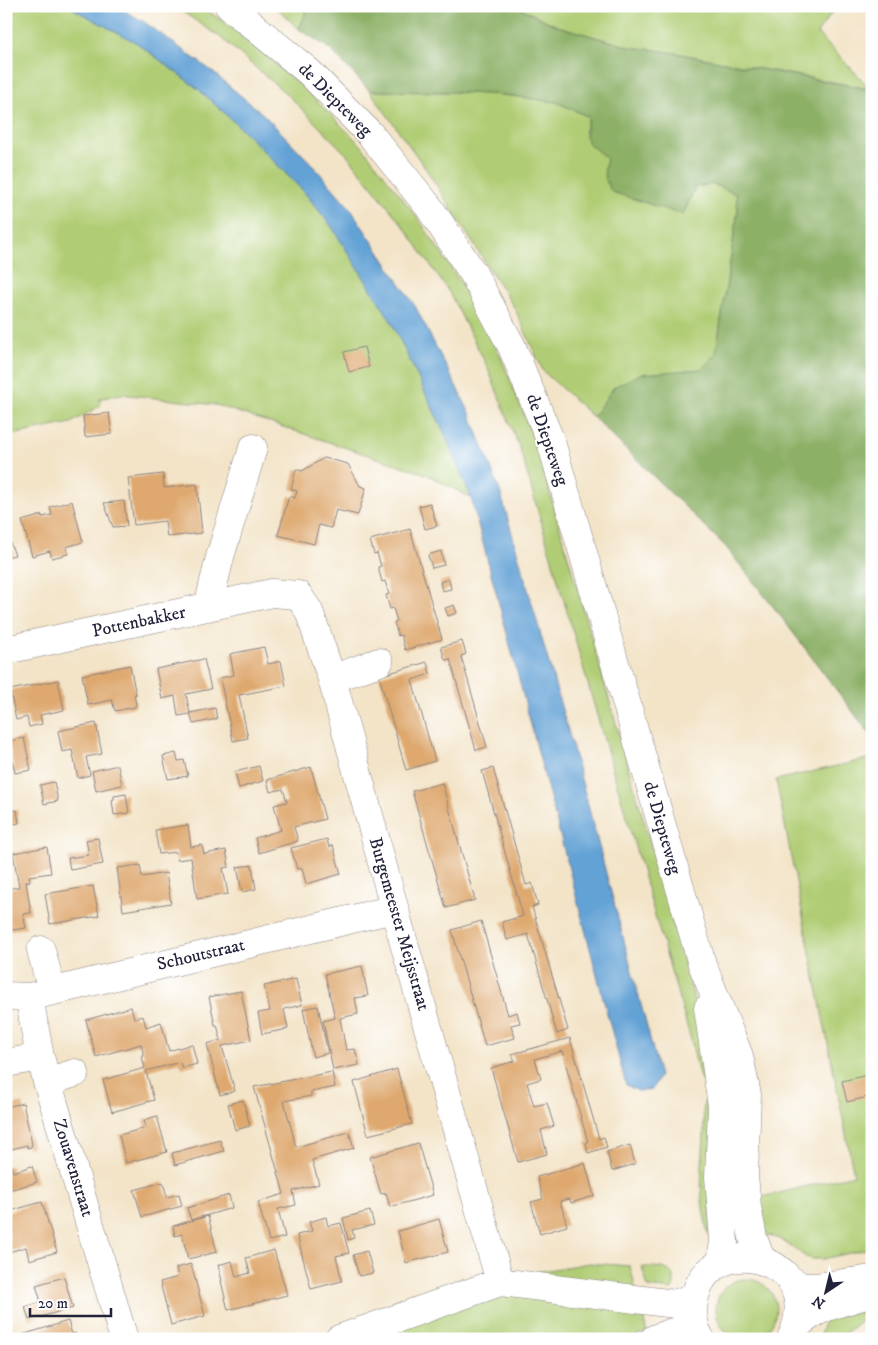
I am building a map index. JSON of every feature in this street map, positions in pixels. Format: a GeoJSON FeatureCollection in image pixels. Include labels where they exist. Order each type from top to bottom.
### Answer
{"type":"FeatureCollection","features":[{"type":"Feature","properties":{"kind":"street","name":"de Diepteweg"},"geometry":{"type":"LineString","coordinates":[[229,6],[310,72],[370,134],[429,207],[473,273],[512,347],[550,442],[702,964],[739,1056],[747,1095],[744,1176],[747,1206],[753,1238],[761,1259]]}},
{"type":"Feature","properties":{"kind":"street"},"geometry":{"type":"LineString","coordinates":[[208,607],[220,557],[253,448]]}},
{"type":"Feature","properties":{"kind":"street","name":"Pottenbakker"},"geometry":{"type":"LineString","coordinates":[[6,650],[272,593]]}},
{"type":"Feature","properties":{"kind":"street","name":"Burgemeester Meijsstraat"},"geometry":{"type":"LineString","coordinates":[[272,593],[298,595],[309,611],[332,678],[405,921],[500,1282]]}},
{"type":"Feature","properties":{"kind":"street"},"geometry":{"type":"LineString","coordinates":[[332,678],[379,662]]}},
{"type":"Feature","properties":{"kind":"street","name":"Schoutstraat"},"geometry":{"type":"LineString","coordinates":[[29,994],[405,921]]}},
{"type":"Feature","properties":{"kind":"street","name":"Zouavenstraat"},"geometry":{"type":"LineString","coordinates":[[42,950],[29,994],[44,1069],[124,1339]]}},
{"type":"Feature","properties":{"kind":"street","name":"de Diepteweg"},"geometry":{"type":"LineString","coordinates":[[702,964],[722,1106],[718,1177],[724,1241],[721,1263]]}},
{"type":"Feature","properties":{"kind":"street"},"geometry":{"type":"LineString","coordinates":[[6,1063],[75,1073]]}},
{"type":"Feature","properties":{"kind":"street"},"geometry":{"type":"LineString","coordinates":[[700,1337],[694,1316],[695,1296],[701,1283],[721,1263],[748,1257],[761,1259],[776,1267],[788,1279],[795,1290],[799,1314],[794,1332]]}},
{"type":"Feature","properties":{"kind":"street"},"geometry":{"type":"LineString","coordinates":[[788,1279],[802,1287],[872,1279]]}},
{"type":"Feature","properties":{"kind":"street"},"geometry":{"type":"LineString","coordinates":[[339,1339],[500,1282],[674,1304],[695,1296]]}},
{"type":"Feature","properties":{"kind":"street"},"geometry":{"type":"LineString","coordinates":[[794,1332],[807,1316],[818,1310],[872,1293]]}},
{"type":"Feature","properties":{"kind":"street"},"geometry":{"type":"LineString","coordinates":[[654,1339],[678,1330],[689,1331],[700,1337]]}},
{"type":"Feature","properties":{"kind":"green space"},"geometry":{"type":"Polygon","coordinates":[[[6,6],[68,6],[137,43],[197,88],[246,133],[305,193],[332,227],[390,319],[444,432],[471,498],[426,474],[216,405],[121,394],[99,399],[101,405],[71,423],[6,436],[6,6]]]}},
{"type":"Feature","properties":{"kind":"green space"},"geometry":{"type":"Polygon","coordinates":[[[174,6],[201,6],[228,25],[300,84],[360,144],[417,217],[461,283],[500,355],[536,445],[687,971],[703,1037],[706,1082],[701,1080],[699,1075],[691,1040],[520,449],[486,364],[449,292],[404,227],[348,156],[290,97],[220,37],[174,6]]]}},
{"type":"Feature","properties":{"kind":"green space"},"geometry":{"type":"Polygon","coordinates":[[[275,6],[306,6],[305,15],[299,29],[275,6]]]}},
{"type":"Feature","properties":{"kind":"green space"},"geometry":{"type":"Polygon","coordinates":[[[306,6],[516,6],[557,26],[630,47],[670,52],[872,90],[872,737],[726,547],[593,417],[614,387],[640,374],[702,369],[716,353],[738,210],[736,194],[713,184],[695,187],[683,215],[612,192],[605,176],[607,159],[586,138],[589,117],[556,102],[503,95],[370,91],[330,49],[299,29],[305,15],[306,6]]]}},
{"type":"Feature","properties":{"kind":"green space"},"geometry":{"type":"Polygon","coordinates":[[[516,6],[837,6],[817,33],[871,89],[670,52],[630,47],[557,26],[516,6]]]}},
{"type":"Feature","properties":{"kind":"green space"},"geometry":{"type":"Polygon","coordinates":[[[370,91],[503,95],[556,102],[589,117],[584,132],[687,206],[695,187],[713,184],[736,194],[738,210],[716,353],[702,369],[673,372],[614,387],[593,417],[543,371],[515,309],[426,169],[370,91]]]}},
{"type":"Feature","properties":{"kind":"green space"},"geometry":{"type":"Polygon","coordinates":[[[872,758],[872,1248],[823,1259],[813,1259],[806,1257],[780,1239],[763,1233],[754,1199],[854,1175],[776,780],[872,758]]]}},
{"type":"Feature","properties":{"kind":"green space"},"geometry":{"type":"Polygon","coordinates":[[[712,1096],[710,1238],[703,1208],[701,1187],[704,1106],[707,1098],[712,1096]]]}},
{"type":"Feature","properties":{"kind":"green space"},"geometry":{"type":"Polygon","coordinates":[[[589,1263],[630,1266],[636,1291],[531,1273],[589,1263]]]}},
{"type":"Feature","properties":{"kind":"green space"},"geometry":{"type":"Polygon","coordinates":[[[642,1267],[666,1269],[673,1275],[673,1288],[671,1290],[648,1287],[642,1267]]]}},
{"type":"Feature","properties":{"kind":"green space"},"geometry":{"type":"Polygon","coordinates":[[[746,1279],[763,1284],[771,1292],[776,1309],[771,1326],[763,1334],[746,1339],[729,1334],[721,1326],[716,1309],[721,1292],[729,1284],[746,1279]]]}},
{"type":"Feature","properties":{"kind":"green space"},"geometry":{"type":"Polygon","coordinates":[[[496,1292],[641,1309],[647,1332],[628,1339],[361,1339],[496,1292]]]}},
{"type":"Feature","properties":{"kind":"green space"},"geometry":{"type":"Polygon","coordinates":[[[872,1308],[872,1312],[838,1339],[819,1339],[825,1319],[872,1308]]]}},
{"type":"Feature","properties":{"kind":"water"},"geometry":{"type":"Polygon","coordinates":[[[68,6],[115,6],[143,21],[209,69],[264,115],[310,162],[350,208],[415,306],[470,413],[500,491],[571,741],[660,1076],[652,1089],[638,1091],[626,1085],[471,498],[444,432],[390,319],[332,227],[305,193],[246,133],[197,88],[137,43],[68,6]]]}},
{"type":"Feature","properties":{"kind":"building"},"geometry":{"type":"Polygon","coordinates":[[[364,347],[369,367],[349,372],[344,352],[364,347]]]}},
{"type":"Feature","properties":{"kind":"building"},"geometry":{"type":"Polygon","coordinates":[[[109,413],[112,434],[85,437],[83,416],[109,413]]]}},
{"type":"Feature","properties":{"kind":"building"},"geometry":{"type":"Polygon","coordinates":[[[324,458],[348,464],[360,486],[366,488],[358,515],[336,510],[331,528],[319,525],[314,544],[278,535],[289,496],[295,498],[297,491],[291,489],[296,469],[302,471],[324,458]]]}},
{"type":"Feature","properties":{"kind":"building"},"geometry":{"type":"Polygon","coordinates":[[[163,474],[164,488],[197,484],[202,533],[167,537],[165,521],[134,525],[128,478],[163,474]]]}},
{"type":"Feature","properties":{"kind":"building"},"geometry":{"type":"Polygon","coordinates":[[[72,501],[83,542],[66,547],[68,554],[52,558],[50,551],[32,556],[22,521],[42,515],[42,517],[52,515],[50,507],[72,501]]]}},
{"type":"Feature","properties":{"kind":"building"},"geometry":{"type":"Polygon","coordinates":[[[124,501],[127,526],[113,527],[104,503],[124,501]]]}},
{"type":"Feature","properties":{"kind":"building"},"geometry":{"type":"Polygon","coordinates":[[[430,503],[437,526],[425,529],[419,506],[430,503]]]}},
{"type":"Feature","properties":{"kind":"building"},"geometry":{"type":"Polygon","coordinates":[[[410,529],[442,639],[405,650],[401,635],[398,636],[394,622],[397,621],[393,608],[390,609],[386,595],[389,594],[385,581],[382,582],[378,567],[381,566],[377,553],[374,554],[370,540],[410,529]]]}},
{"type":"Feature","properties":{"kind":"building"},"geometry":{"type":"Polygon","coordinates":[[[6,533],[15,555],[6,557],[6,533]]]}},
{"type":"Feature","properties":{"kind":"building"},"geometry":{"type":"Polygon","coordinates":[[[441,551],[444,565],[432,568],[428,555],[441,551]]]}},
{"type":"Feature","properties":{"kind":"building"},"geometry":{"type":"Polygon","coordinates":[[[449,579],[451,589],[442,591],[440,582],[449,579]]]}},
{"type":"Feature","properties":{"kind":"building"},"geometry":{"type":"Polygon","coordinates":[[[454,605],[457,613],[448,616],[445,608],[454,605]]]}},
{"type":"Feature","properties":{"kind":"building"},"geometry":{"type":"Polygon","coordinates":[[[462,641],[466,654],[461,656],[487,747],[476,750],[450,659],[445,660],[441,647],[462,641]]]}},
{"type":"Feature","properties":{"kind":"building"},"geometry":{"type":"Polygon","coordinates":[[[264,647],[268,664],[281,661],[286,686],[239,695],[248,738],[233,741],[220,678],[234,675],[230,654],[264,647]]]}},
{"type":"Feature","properties":{"kind":"building"},"geometry":{"type":"Polygon","coordinates":[[[204,659],[211,689],[186,694],[190,714],[178,716],[175,696],[162,699],[156,669],[204,659]]]}},
{"type":"Feature","properties":{"kind":"building"},"geometry":{"type":"Polygon","coordinates":[[[427,662],[430,674],[412,680],[435,761],[406,770],[379,676],[427,662]]]}},
{"type":"Feature","properties":{"kind":"building"},"geometry":{"type":"Polygon","coordinates":[[[130,665],[136,695],[134,695],[135,707],[115,711],[112,700],[88,705],[82,675],[130,665]]]}},
{"type":"Feature","properties":{"kind":"building"},"geometry":{"type":"Polygon","coordinates":[[[58,680],[64,710],[40,715],[42,724],[29,727],[27,717],[16,720],[10,690],[58,680]]]}},
{"type":"Feature","properties":{"kind":"building"},"geometry":{"type":"Polygon","coordinates":[[[215,708],[217,719],[193,724],[190,713],[215,708]]]}},
{"type":"Feature","properties":{"kind":"building"},"geometry":{"type":"Polygon","coordinates":[[[96,723],[102,754],[86,757],[90,775],[78,778],[72,750],[62,752],[58,731],[96,723]]]}},
{"type":"Feature","properties":{"kind":"building"},"geometry":{"type":"Polygon","coordinates":[[[24,738],[31,770],[15,773],[8,741],[24,738]]]}},
{"type":"Feature","properties":{"kind":"building"},"geometry":{"type":"Polygon","coordinates":[[[176,753],[178,761],[184,760],[188,776],[168,779],[163,756],[176,753]]]}},
{"type":"Feature","properties":{"kind":"building"},"geometry":{"type":"Polygon","coordinates":[[[118,765],[122,785],[96,791],[92,771],[118,765]]]}},
{"type":"Feature","properties":{"kind":"building"},"geometry":{"type":"Polygon","coordinates":[[[259,766],[263,781],[239,788],[235,772],[259,766]]]}},
{"type":"Feature","properties":{"kind":"building"},"geometry":{"type":"Polygon","coordinates":[[[311,767],[325,819],[294,827],[298,841],[259,853],[255,838],[281,830],[274,805],[287,802],[283,789],[270,792],[267,780],[311,767]]]}},
{"type":"Feature","properties":{"kind":"building"},"geometry":{"type":"Polygon","coordinates":[[[493,768],[526,885],[532,883],[538,905],[532,907],[568,1030],[557,1034],[528,934],[507,940],[502,922],[523,916],[482,771],[493,768]]]}},
{"type":"Feature","properties":{"kind":"building"},"geometry":{"type":"Polygon","coordinates":[[[54,782],[58,801],[44,804],[40,785],[54,782]]]}},
{"type":"Feature","properties":{"kind":"building"},"geometry":{"type":"Polygon","coordinates":[[[442,783],[475,900],[446,908],[412,791],[442,783]]]}},
{"type":"Feature","properties":{"kind":"building"},"geometry":{"type":"Polygon","coordinates":[[[126,794],[129,813],[114,815],[112,800],[114,796],[126,794]]]}},
{"type":"Feature","properties":{"kind":"building"},"geometry":{"type":"Polygon","coordinates":[[[17,810],[19,823],[7,825],[6,812],[17,810]]]}},
{"type":"Feature","properties":{"kind":"building"},"geometry":{"type":"Polygon","coordinates":[[[188,825],[191,847],[202,845],[204,854],[226,850],[229,867],[223,868],[228,894],[197,899],[191,858],[177,860],[176,852],[159,854],[155,830],[188,825]]]}},
{"type":"Feature","properties":{"kind":"building"},"geometry":{"type":"Polygon","coordinates":[[[98,838],[103,864],[70,870],[68,858],[89,855],[86,840],[98,838]]]}},
{"type":"Feature","properties":{"kind":"building"},"geometry":{"type":"Polygon","coordinates":[[[327,839],[329,847],[333,845],[341,874],[306,884],[302,868],[297,869],[291,848],[327,839]]]}},
{"type":"Feature","properties":{"kind":"building"},"geometry":{"type":"Polygon","coordinates":[[[47,847],[51,873],[29,876],[30,881],[26,882],[31,913],[23,914],[26,928],[6,931],[6,889],[19,887],[13,853],[47,847]]]}},
{"type":"Feature","properties":{"kind":"building"},"geometry":{"type":"Polygon","coordinates":[[[140,865],[142,877],[166,873],[171,903],[123,911],[117,868],[140,865]]]}},
{"type":"Feature","properties":{"kind":"building"},"geometry":{"type":"Polygon","coordinates":[[[252,865],[256,889],[242,892],[237,867],[252,865]]]}},
{"type":"Feature","properties":{"kind":"building"},"geometry":{"type":"Polygon","coordinates":[[[93,886],[99,916],[50,924],[45,894],[93,886]]]}},
{"type":"Feature","properties":{"kind":"building"},"geometry":{"type":"Polygon","coordinates":[[[481,921],[508,1015],[517,1012],[520,1023],[511,1025],[515,1038],[485,1046],[452,930],[481,921]]]}},
{"type":"Feature","properties":{"kind":"building"},"geometry":{"type":"Polygon","coordinates":[[[362,966],[368,996],[355,998],[358,1014],[340,1018],[346,1050],[355,1049],[359,1065],[333,1070],[323,1021],[335,1018],[325,974],[362,966]]]}},
{"type":"Feature","properties":{"kind":"building"},"geometry":{"type":"Polygon","coordinates":[[[296,979],[302,1005],[284,1009],[288,1029],[262,1034],[258,1013],[270,1011],[264,986],[296,979]]]}},
{"type":"Feature","properties":{"kind":"building"},"geometry":{"type":"Polygon","coordinates":[[[241,991],[251,1040],[222,1046],[235,1091],[220,1095],[207,1044],[221,1040],[217,1025],[215,1025],[209,997],[241,991]]]}},
{"type":"Feature","properties":{"kind":"building"},"geometry":{"type":"Polygon","coordinates":[[[318,1006],[328,1053],[313,1057],[303,1009],[318,1006]]]}},
{"type":"Feature","properties":{"kind":"building"},"geometry":{"type":"Polygon","coordinates":[[[131,1007],[134,1018],[143,1016],[146,1027],[161,1022],[169,1051],[192,1044],[197,1064],[182,1068],[180,1062],[146,1071],[154,1100],[112,1112],[103,1080],[145,1068],[141,1044],[96,1057],[86,1020],[131,1007]]]}},
{"type":"Feature","properties":{"kind":"building"},"geometry":{"type":"Polygon","coordinates":[[[570,1038],[599,1139],[604,1137],[607,1147],[588,1153],[586,1143],[588,1142],[562,1051],[535,1059],[541,1079],[527,1083],[534,1106],[547,1103],[554,1126],[541,1130],[547,1154],[518,1162],[491,1068],[515,1061],[512,1054],[570,1038]]]}},
{"type":"Feature","properties":{"kind":"building"},"geometry":{"type":"Polygon","coordinates":[[[397,1069],[412,1124],[368,1135],[354,1082],[397,1069]]]}},
{"type":"Feature","properties":{"kind":"building"},"geometry":{"type":"Polygon","coordinates":[[[332,1072],[335,1087],[311,1092],[311,1096],[284,1101],[296,1147],[349,1132],[354,1148],[312,1160],[319,1184],[293,1191],[296,1205],[278,1209],[285,1237],[269,1241],[258,1202],[284,1194],[254,1087],[332,1072]]]}},
{"type":"Feature","properties":{"kind":"building"},"geometry":{"type":"Polygon","coordinates":[[[872,1074],[872,1096],[847,1102],[842,1081],[872,1074]]]}},
{"type":"Feature","properties":{"kind":"building"},"geometry":{"type":"Polygon","coordinates":[[[243,1100],[250,1126],[235,1130],[228,1104],[243,1100]]]}},
{"type":"Feature","properties":{"kind":"building"},"geometry":{"type":"Polygon","coordinates":[[[23,1103],[32,1144],[31,1147],[27,1148],[27,1145],[8,1150],[6,1107],[23,1103]]]}},
{"type":"Feature","properties":{"kind":"building"},"geometry":{"type":"Polygon","coordinates":[[[157,1116],[167,1152],[126,1163],[119,1135],[146,1128],[144,1120],[157,1116]]]}},
{"type":"Feature","properties":{"kind":"building"},"geometry":{"type":"Polygon","coordinates":[[[220,1140],[224,1151],[175,1165],[172,1153],[220,1140]]]}},
{"type":"Feature","properties":{"kind":"building"},"geometry":{"type":"Polygon","coordinates":[[[418,1143],[433,1195],[390,1207],[386,1193],[381,1194],[370,1157],[418,1143]]]}},
{"type":"Feature","properties":{"kind":"building"},"geometry":{"type":"Polygon","coordinates":[[[630,1145],[635,1164],[612,1171],[607,1152],[630,1145]]]}},
{"type":"Feature","properties":{"kind":"building"},"geometry":{"type":"Polygon","coordinates":[[[585,1163],[594,1196],[571,1203],[570,1199],[560,1201],[567,1226],[540,1234],[531,1202],[543,1199],[537,1177],[585,1163]]]}},
{"type":"Feature","properties":{"kind":"building"},"geometry":{"type":"Polygon","coordinates":[[[11,1166],[13,1172],[32,1166],[37,1182],[6,1191],[6,1167],[11,1166]]]}},
{"type":"Feature","properties":{"kind":"building"},"geometry":{"type":"Polygon","coordinates":[[[163,1182],[167,1197],[179,1194],[182,1206],[142,1217],[134,1190],[163,1182]]]}},
{"type":"Feature","properties":{"kind":"building"},"geometry":{"type":"Polygon","coordinates":[[[229,1195],[232,1208],[191,1220],[187,1208],[229,1195]]]}},
{"type":"Feature","properties":{"kind":"building"},"geometry":{"type":"Polygon","coordinates":[[[42,1202],[57,1252],[29,1260],[26,1247],[9,1252],[6,1242],[10,1238],[6,1225],[6,1212],[42,1202]]]}},
{"type":"Feature","properties":{"kind":"building"},"geometry":{"type":"Polygon","coordinates":[[[370,1211],[374,1225],[352,1230],[354,1238],[348,1240],[343,1218],[370,1211]]]}},
{"type":"Feature","properties":{"kind":"building"},"geometry":{"type":"Polygon","coordinates":[[[208,1216],[217,1252],[188,1259],[182,1234],[175,1236],[173,1226],[208,1216]]]}},
{"type":"Feature","properties":{"kind":"building"},"geometry":{"type":"Polygon","coordinates":[[[326,1217],[328,1226],[341,1223],[349,1253],[336,1256],[342,1281],[311,1289],[297,1235],[312,1231],[309,1222],[326,1217]]]}},
{"type":"Feature","properties":{"kind":"building"},"geometry":{"type":"Polygon","coordinates":[[[439,1219],[448,1252],[406,1263],[398,1231],[439,1219]]]}},
{"type":"Feature","properties":{"kind":"building"},"geometry":{"type":"Polygon","coordinates":[[[274,1250],[287,1295],[228,1310],[218,1265],[232,1261],[236,1277],[250,1273],[246,1258],[274,1250]]]}},
{"type":"Feature","properties":{"kind":"building"},"geometry":{"type":"Polygon","coordinates":[[[367,1251],[373,1273],[359,1276],[353,1255],[367,1251]]]}},
{"type":"Feature","properties":{"kind":"building"},"geometry":{"type":"Polygon","coordinates":[[[191,1264],[205,1316],[171,1325],[160,1282],[178,1277],[176,1268],[191,1264]]]}},
{"type":"Feature","properties":{"kind":"building"},"geometry":{"type":"Polygon","coordinates":[[[64,1277],[73,1308],[29,1320],[25,1307],[41,1302],[36,1285],[64,1277]]]}},
{"type":"Feature","properties":{"kind":"building"},"geometry":{"type":"Polygon","coordinates":[[[68,1321],[72,1334],[75,1333],[77,1339],[23,1339],[22,1335],[68,1321]]]}}]}
